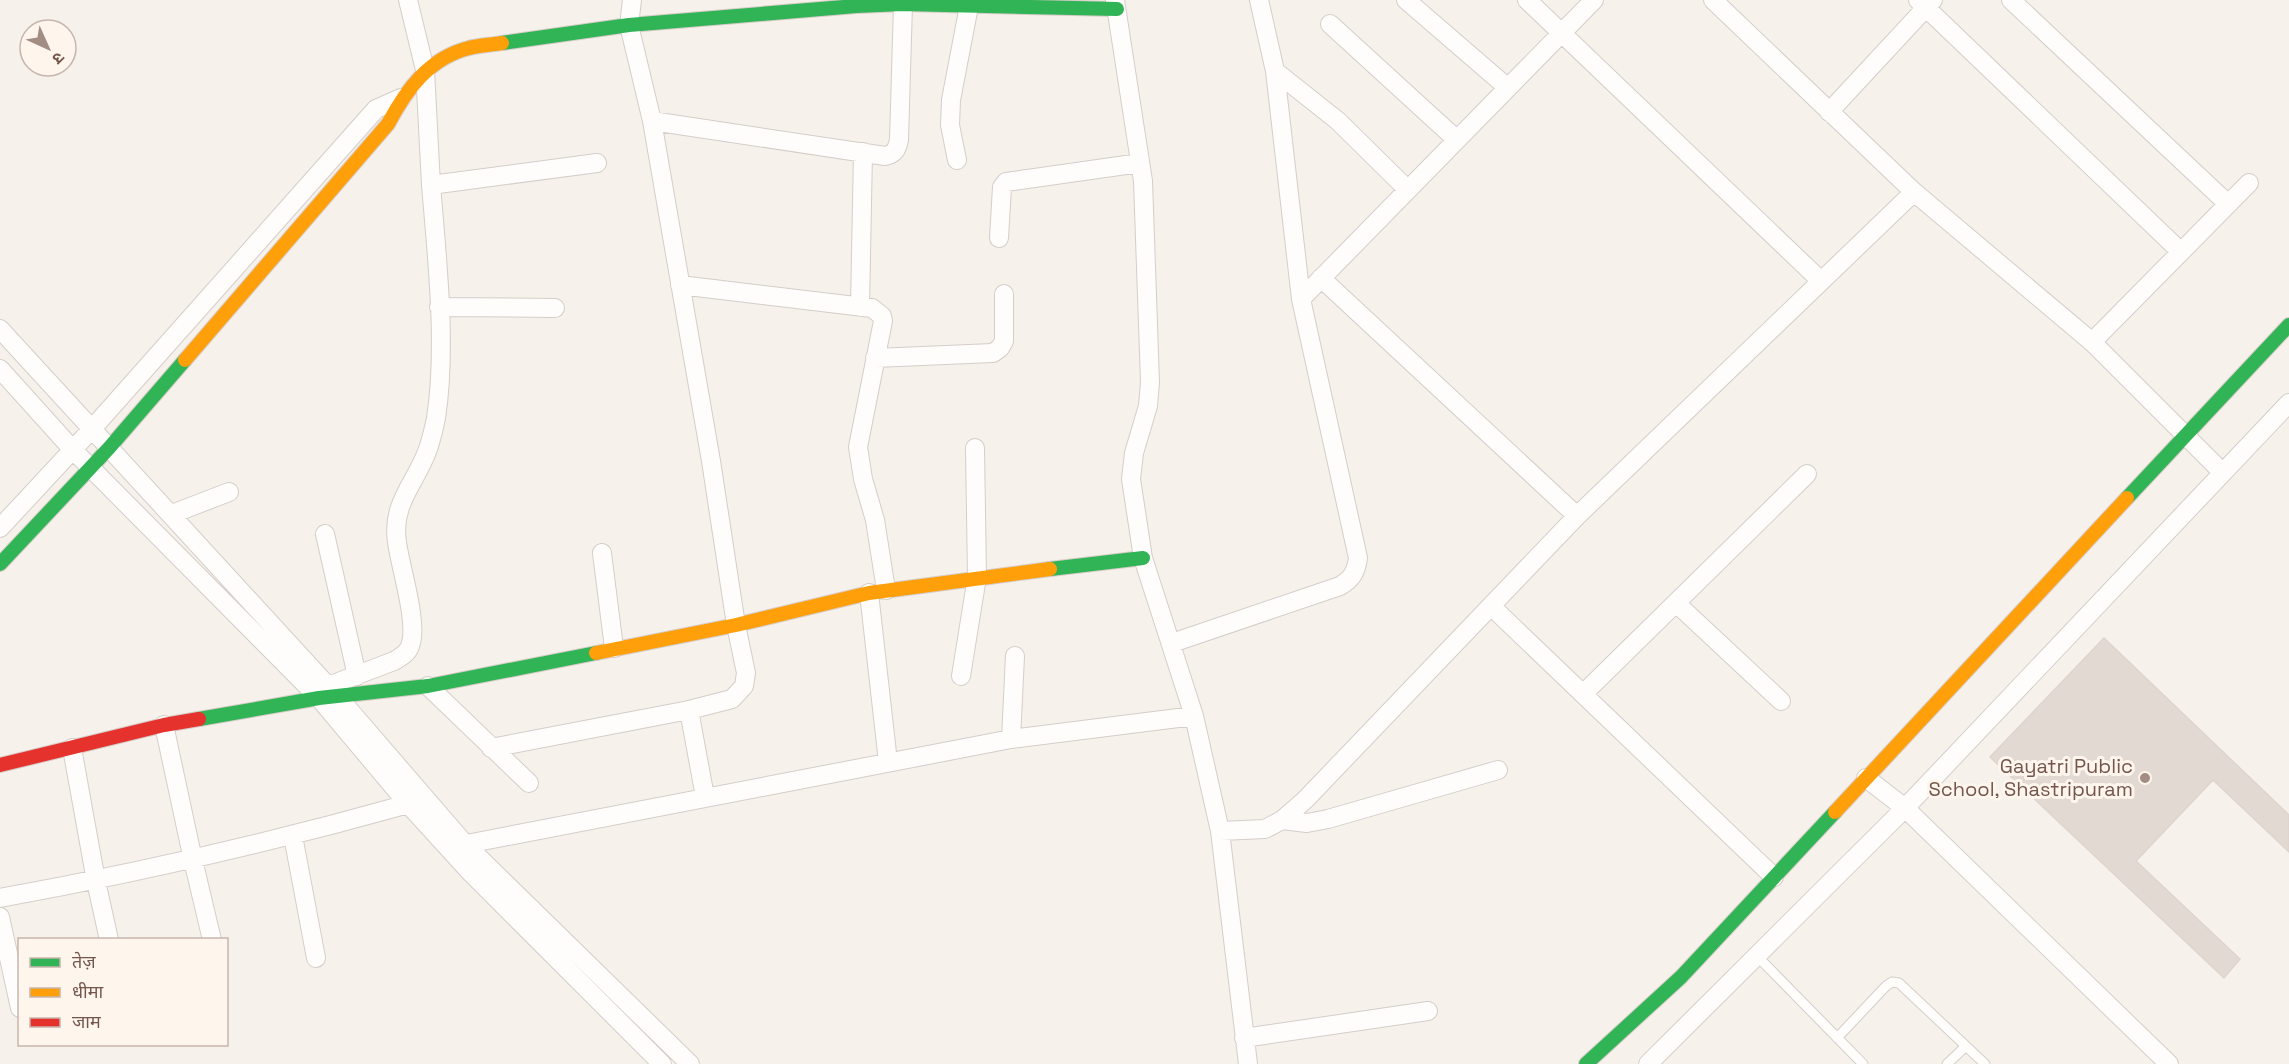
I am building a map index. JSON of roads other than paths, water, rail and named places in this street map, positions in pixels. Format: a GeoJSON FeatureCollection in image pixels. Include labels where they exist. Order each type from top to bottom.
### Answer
{"type":"FeatureCollection","features":[{"type":"Feature","properties":{"kind":"street"},"geometry":{"type":"LineString","coordinates":[[329,694],[357,676],[404,656],[410,647],[412,637],[408,591],[397,545],[395,525],[401,501],[428,450],[436,418],[440,364],[439,307],[425,70],[408,0]]}},
{"type":"Feature","properties":{"kind":"street"},"geometry":{"type":"LineString","coordinates":[[491,748],[689,710],[732,699],[744,686],[746,673],[652,122],[629,25],[632,0]]}},
{"type":"Feature","properties":{"kind":"street"},"geometry":{"type":"LineString","coordinates":[[1172,643],[1340,586],[1348,581],[1356,571],[1358,558],[1301,299],[1275,71],[1259,0]]}},
{"type":"Feature","properties":{"kind":"street"},"geometry":{"type":"LineString","coordinates":[[1406,0],[1508,88]]}},
{"type":"Feature","properties":{"kind":"street"},"geometry":{"type":"LineString","coordinates":[[1527,0],[1821,281]]}},
{"type":"Feature","properties":{"kind":"street"},"geometry":{"type":"LineString","coordinates":[[1301,299],[1594,0]]}},
{"type":"Feature","properties":{"kind":"street"},"geometry":{"type":"LineString","coordinates":[[1713,0],[1914,192],[2092,342],[2222,472]]}},
{"type":"Feature","properties":{"kind":"street"},"geometry":{"type":"LineString","coordinates":[[1829,112],[1926,2],[2181,252]]}},
{"type":"Feature","properties":{"kind":"street"},"geometry":{"type":"LineString","coordinates":[[0,564],[109,448],[388,124],[401,98],[425,70],[446,55],[468,48],[629,25],[856,3],[969,6],[1116,5],[1143,181],[1150,382],[1148,406],[1134,453],[1131,479],[1143,558],[1194,716],[1220,831],[1248,1064]]}},
{"type":"Feature","properties":{"kind":"street"},"geometry":{"type":"LineString","coordinates":[[652,122],[885,156],[891,154],[897,149],[899,140],[903,4]]}},
{"type":"Feature","properties":{"kind":"street"},"geometry":{"type":"LineString","coordinates":[[2022,4],[2228,204]]}},
{"type":"Feature","properties":{"kind":"street"},"geometry":{"type":"LineString","coordinates":[[957,160],[950,124],[951,100],[969,6]]}},
{"type":"Feature","properties":{"kind":"street"},"geometry":{"type":"LineString","coordinates":[[1330,24],[1457,140]]}},
{"type":"Feature","properties":{"kind":"street"},"geometry":{"type":"LineString","coordinates":[[1275,71],[1338,121],[1408,190]]}},
{"type":"Feature","properties":{"kind":"street"},"geometry":{"type":"LineString","coordinates":[[0,528],[92,430],[376,109],[401,98]]}},
{"type":"Feature","properties":{"kind":"street"},"geometry":{"type":"LineString","coordinates":[[860,307],[863,152]]}},
{"type":"Feature","properties":{"kind":"street"},"geometry":{"type":"LineString","coordinates":[[431,185],[597,163]]}},
{"type":"Feature","properties":{"kind":"street"},"geometry":{"type":"LineString","coordinates":[[999,238],[1002,188],[1006,182],[1140,163]]}},
{"type":"Feature","properties":{"kind":"street"},"geometry":{"type":"LineString","coordinates":[[2092,342],[2249,183]]}},
{"type":"Feature","properties":{"kind":"street"},"geometry":{"type":"LineString","coordinates":[[1220,831],[1265,829],[1282,820],[1305,800],[1577,516],[1914,192]]}},
{"type":"Feature","properties":{"kind":"street"},"geometry":{"type":"LineString","coordinates":[[1322,278],[1577,516]]}},
{"type":"Feature","properties":{"kind":"street"},"geometry":{"type":"LineString","coordinates":[[680,285],[860,307],[877,310],[882,316],[883,321],[858,447],[863,479],[876,520],[877,591],[888,762]]}},
{"type":"Feature","properties":{"kind":"street"},"geometry":{"type":"LineString","coordinates":[[875,358],[993,353],[1004,341],[1004,294]]}},
{"type":"Feature","properties":{"kind":"street"},"geometry":{"type":"LineString","coordinates":[[439,307],[555,308]]}},
{"type":"Feature","properties":{"kind":"street"},"geometry":{"type":"LineString","coordinates":[[1592,1062],[1681,977],[2289,325]]}},
{"type":"Feature","properties":{"kind":"street"},"geometry":{"type":"LineString","coordinates":[[0,329],[171,514],[329,694],[456,846],[662,1064]]}},
{"type":"Feature","properties":{"kind":"street"},"geometry":{"type":"LineString","coordinates":[[0,369],[73,450],[329,694],[408,804],[690,1064]]}},
{"type":"Feature","properties":{"kind":"street"},"geometry":{"type":"LineString","coordinates":[[1648,1064],[1905,808],[2289,403]]}},
{"type":"Feature","properties":{"kind":"street"},"geometry":{"type":"LineString","coordinates":[[961,676],[977,577],[975,447]]}},
{"type":"Feature","properties":{"kind":"street"},"geometry":{"type":"LineString","coordinates":[[1582,694],[1807,474]]}},
{"type":"Feature","properties":{"kind":"street"},"geometry":{"type":"LineString","coordinates":[[171,514],[230,492]]}},
{"type":"Feature","properties":{"kind":"street"},"geometry":{"type":"LineString","coordinates":[[325,534],[357,676]]}},
{"type":"Feature","properties":{"kind":"street"},"geometry":{"type":"LineString","coordinates":[[602,553],[614,648]]}},
{"type":"Feature","properties":{"kind":"street"},"geometry":{"type":"LineString","coordinates":[[0,765],[164,725],[329,694],[428,686],[736,625],[877,591],[1143,558]]}},
{"type":"Feature","properties":{"kind":"street"},"geometry":{"type":"LineString","coordinates":[[1676,603],[1782,701]]}},
{"type":"Feature","properties":{"kind":"street"},"geometry":{"type":"LineString","coordinates":[[1491,606],[1774,877]]}},
{"type":"Feature","properties":{"kind":"street"},"geometry":{"type":"LineString","coordinates":[[1011,739],[1015,656]]}},
{"type":"Feature","properties":{"kind":"street"},"geometry":{"type":"LineString","coordinates":[[428,686],[529,783]]}},
{"type":"Feature","properties":{"kind":"street"},"geometry":{"type":"LineString","coordinates":[[689,710],[705,797]]}},
{"type":"Feature","properties":{"kind":"street"},"geometry":{"type":"LineString","coordinates":[[456,846],[1011,739],[1194,716]]}},
{"type":"Feature","properties":{"kind":"street"},"geometry":{"type":"LineString","coordinates":[[164,725],[193,860],[213,938]]}},
{"type":"Feature","properties":{"kind":"street"},"geometry":{"type":"LineString","coordinates":[[72,748],[109,938]]}},
{"type":"Feature","properties":{"kind":"street"},"geometry":{"type":"LineString","coordinates":[[1282,820],[1306,823],[1328,819],[1498,770]]}},
{"type":"Feature","properties":{"kind":"street"},"geometry":{"type":"LineString","coordinates":[[1866,778],[1905,808],[2169,1064]]}},
{"type":"Feature","properties":{"kind":"street"},"geometry":{"type":"LineString","coordinates":[[0,898],[96,881],[193,860],[293,836],[408,804]]}},
{"type":"Feature","properties":{"kind":"street"},"geometry":{"type":"LineString","coordinates":[[293,836],[316,958]]}},
{"type":"Feature","properties":{"kind":"street"},"geometry":{"type":"LineString","coordinates":[[0,917],[18,999]]}},
{"type":"Feature","properties":{"kind":"street"},"geometry":{"type":"LineString","coordinates":[[1244,1038],[1428,1011]]}},
{"type":"Feature","properties":{"kind":"lane"},"geometry":{"type":"LineString","coordinates":[[1757,956],[1863,1064]]}},
{"type":"Feature","properties":{"kind":"lane"},"geometry":{"type":"LineString","coordinates":[[1837,1038],[1892,982],[1904,986],[1985,1064]]}},
{"type":"Feature","properties":{"kind":"lane"},"geometry":{"type":"LineString","coordinates":[[1947,1064],[1966,1046]]}},
{"type":"Feature","properties":{"kind":"place","name":"Gayatri Public School, Shastripuram"},"geometry":{"type":"Point","coordinates":[2145,778]}}]}
